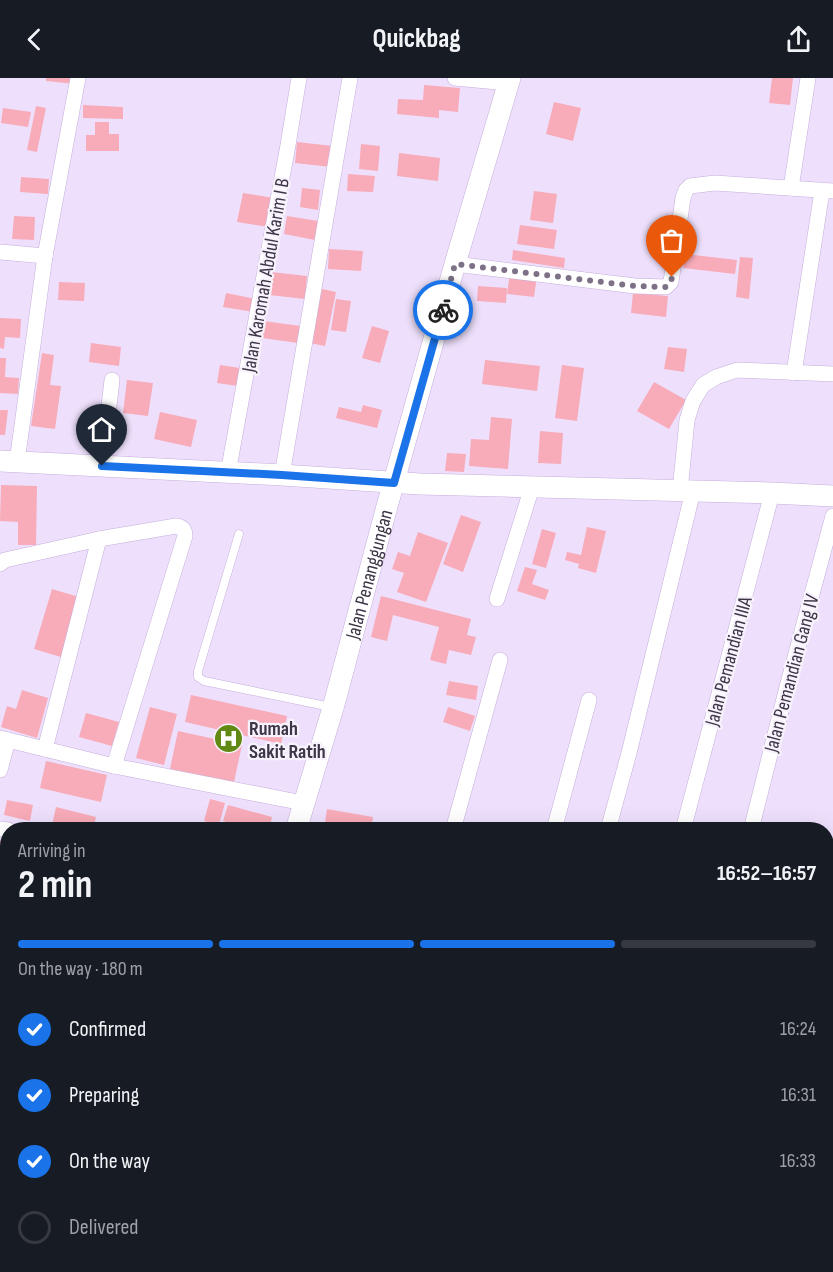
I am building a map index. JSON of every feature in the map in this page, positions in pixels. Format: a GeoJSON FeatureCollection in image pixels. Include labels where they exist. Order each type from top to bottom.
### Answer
{"type":"FeatureCollection","features":[{"type":"Feature","properties":{"kind":"street"},"geometry":{"type":"LineString","coordinates":[[78,78],[8,462],[228,472],[394,483],[833,496]]}},
{"type":"Feature","properties":{"kind":"street","name":"Jalan Karomah Abdul Karim I B"},"geometry":{"type":"LineString","coordinates":[[228,472],[299,78]]}},
{"type":"Feature","properties":{"kind":"street"},"geometry":{"type":"LineString","coordinates":[[282,475],[350,78]]}},
{"type":"Feature","properties":{"kind":"street"},"geometry":{"type":"LineString","coordinates":[[455,78],[509,80]]}},
{"type":"Feature","properties":{"kind":"street"},"geometry":{"type":"LineString","coordinates":[[791,188],[808,78]]}},
{"type":"Feature","properties":{"kind":"street","name":"Jalan Penanggungan"},"geometry":{"type":"LineString","coordinates":[[298,822],[333,708],[455,264],[509,80]]}},
{"type":"Feature","properties":{"kind":"street"},"geometry":{"type":"LineString","coordinates":[[455,264],[635,286],[666,287],[671,282],[683,198],[690,186],[715,183],[828,191],[794,373]]}},
{"type":"Feature","properties":{"kind":"street"},"geometry":{"type":"LineString","coordinates":[[0,252],[45,256]]}},
{"type":"Feature","properties":{"kind":"street"},"geometry":{"type":"LineString","coordinates":[[610,822],[629,753],[686,491],[687,420],[693,401],[703,385],[716,377],[737,370],[833,374]]}},
{"type":"Feature","properties":{"kind":"street"},"geometry":{"type":"LineString","coordinates":[[102,466],[112,380]]}},
{"type":"Feature","properties":{"kind":"street"},"geometry":{"type":"LineString","coordinates":[[497,599],[532,487]]}},
{"type":"Feature","properties":{"kind":"street","name":"Jalan Pemandian IIIA"},"geometry":{"type":"LineString","coordinates":[[685,822],[772,494]]}},
{"type":"Feature","properties":{"kind":"street","name":"Jalan Pemandian Gang IV"},"geometry":{"type":"LineString","coordinates":[[753,822],[833,516]]}},
{"type":"Feature","properties":{"kind":"street"},"geometry":{"type":"LineString","coordinates":[[0,564],[5,560],[99,539],[176,525],[183,529],[185,536],[114,766]]}},
{"type":"Feature","properties":{"kind":"street"},"geometry":{"type":"LineString","coordinates":[[45,749],[99,539]]}},
{"type":"Feature","properties":{"kind":"street"},"geometry":{"type":"LineString","coordinates":[[455,822],[500,660]]}},
{"type":"Feature","properties":{"kind":"street"},"geometry":{"type":"LineString","coordinates":[[556,822],[589,700]]}},
{"type":"Feature","properties":{"kind":"street"},"geometry":{"type":"LineString","coordinates":[[0,770],[4,739],[114,766],[303,803]]}},
{"type":"Feature","properties":{"kind":"lane"},"geometry":{"type":"LineString","coordinates":[[239,534],[198,671],[198,678],[333,708]]}},
{"type":"Feature","properties":{"kind":"building"},"geometry":{"type":"Polygon","coordinates":[[[46,78],[76,78],[76,84],[46,81],[46,78]]]}},
{"type":"Feature","properties":{"kind":"building"},"geometry":{"type":"Polygon","coordinates":[[[772,78],[793,78],[790,105],[769,103],[772,78]]]}},
{"type":"Feature","properties":{"kind":"building"},"geometry":{"type":"Polygon","coordinates":[[[424,85],[460,88],[458,112],[439,110],[439,118],[397,114],[398,99],[423,100],[424,85]]]}},
{"type":"Feature","properties":{"kind":"building"},"geometry":{"type":"Polygon","coordinates":[[[554,102],[581,108],[573,141],[546,134],[554,102]]]}},
{"type":"Feature","properties":{"kind":"building"},"geometry":{"type":"Polygon","coordinates":[[[83,105],[123,107],[123,119],[83,118],[83,105]]]}},
{"type":"Feature","properties":{"kind":"building"},"geometry":{"type":"Polygon","coordinates":[[[36,106],[46,108],[37,152],[27,150],[36,106]]]}},
{"type":"Feature","properties":{"kind":"building"},"geometry":{"type":"Polygon","coordinates":[[[3,108],[31,112],[28,127],[1,123],[3,108]]]}},
{"type":"Feature","properties":{"kind":"building"},"geometry":{"type":"Polygon","coordinates":[[[95,122],[109,122],[109,134],[119,134],[119,151],[86,151],[86,135],[95,135],[95,122]]]}},
{"type":"Feature","properties":{"kind":"building"},"geometry":{"type":"Polygon","coordinates":[[[297,142],[333,146],[331,167],[295,163],[297,142]]]}},
{"type":"Feature","properties":{"kind":"building"},"geometry":{"type":"Polygon","coordinates":[[[361,144],[380,146],[378,171],[359,169],[361,144]]]}},
{"type":"Feature","properties":{"kind":"building"},"geometry":{"type":"Polygon","coordinates":[[[399,153],[440,158],[438,181],[397,176],[399,153]]]}},
{"type":"Feature","properties":{"kind":"building"},"geometry":{"type":"Polygon","coordinates":[[[348,174],[375,176],[373,192],[347,191],[348,174]]]}},
{"type":"Feature","properties":{"kind":"building"},"geometry":{"type":"Polygon","coordinates":[[[21,177],[49,179],[48,194],[20,192],[21,177]]]}},
{"type":"Feature","properties":{"kind":"building"},"geometry":{"type":"Polygon","coordinates":[[[302,188],[320,190],[318,210],[300,207],[302,188]]]}},
{"type":"Feature","properties":{"kind":"building"},"geometry":{"type":"Polygon","coordinates":[[[534,191],[557,194],[553,223],[530,220],[534,191]]]}},
{"type":"Feature","properties":{"kind":"building"},"geometry":{"type":"Polygon","coordinates":[[[243,193],[274,198],[269,227],[237,222],[243,193]]]}},
{"type":"Feature","properties":{"kind":"building"},"geometry":{"type":"Polygon","coordinates":[[[14,216],[35,217],[34,240],[12,239],[14,216]]]}},
{"type":"Feature","properties":{"kind":"building"},"geometry":{"type":"Polygon","coordinates":[[[287,216],[318,221],[315,240],[284,234],[287,216]]]}},
{"type":"Feature","properties":{"kind":"building"},"geometry":{"type":"Polygon","coordinates":[[[520,225],[557,230],[554,249],[517,244],[520,225]]]}},
{"type":"Feature","properties":{"kind":"building"},"geometry":{"type":"Polygon","coordinates":[[[329,249],[363,251],[361,271],[328,269],[329,249]]]}},
{"type":"Feature","properties":{"kind":"building"},"geometry":{"type":"Polygon","coordinates":[[[513,250],[565,258],[564,268],[512,260],[513,250]]]}},
{"type":"Feature","properties":{"kind":"building"},"geometry":{"type":"Polygon","coordinates":[[[685,254],[737,260],[735,274],[683,268],[685,254]]]}},
{"type":"Feature","properties":{"kind":"building"},"geometry":{"type":"Polygon","coordinates":[[[740,257],[753,258],[749,299],[736,297],[740,257]]]}},
{"type":"Feature","properties":{"kind":"building"},"geometry":{"type":"Polygon","coordinates":[[[271,272],[307,276],[305,299],[269,295],[271,272]]]}},
{"type":"Feature","properties":{"kind":"building"},"geometry":{"type":"Polygon","coordinates":[[[510,273],[537,276],[534,297],[507,294],[510,273]]]}},
{"type":"Feature","properties":{"kind":"building"},"geometry":{"type":"Polygon","coordinates":[[[59,282],[85,283],[84,301],[58,300],[59,282]]]}},
{"type":"Feature","properties":{"kind":"building"},"geometry":{"type":"Polygon","coordinates":[[[478,286],[507,288],[506,303],[477,301],[478,286]]]}},
{"type":"Feature","properties":{"kind":"building"},"geometry":{"type":"Polygon","coordinates":[[[322,289],[336,292],[325,346],[310,343],[322,289]]]}},
{"type":"Feature","properties":{"kind":"building"},"geometry":{"type":"Polygon","coordinates":[[[226,293],[256,299],[254,312],[223,307],[226,293]]]}},
{"type":"Feature","properties":{"kind":"building"},"geometry":{"type":"Polygon","coordinates":[[[633,293],[668,296],[666,317],[631,313],[633,293]]]}},
{"type":"Feature","properties":{"kind":"building"},"geometry":{"type":"Polygon","coordinates":[[[336,299],[351,301],[346,332],[331,330],[336,299]]]}},
{"type":"Feature","properties":{"kind":"building"},"geometry":{"type":"Polygon","coordinates":[[[0,318],[21,319],[20,338],[5,337],[4,349],[0,348],[0,318]]]}},
{"type":"Feature","properties":{"kind":"building"},"geometry":{"type":"Polygon","coordinates":[[[264,321],[300,326],[298,343],[262,338],[264,321]]]}},
{"type":"Feature","properties":{"kind":"building"},"geometry":{"type":"Polygon","coordinates":[[[372,326],[389,331],[380,363],[362,358],[372,326]]]}},
{"type":"Feature","properties":{"kind":"building"},"geometry":{"type":"Polygon","coordinates":[[[91,343],[121,347],[119,366],[89,362],[91,343]]]}},
{"type":"Feature","properties":{"kind":"building"},"geometry":{"type":"Polygon","coordinates":[[[668,347],[687,349],[684,372],[664,369],[668,347]]]}},
{"type":"Feature","properties":{"kind":"building"},"geometry":{"type":"Polygon","coordinates":[[[42,353],[54,355],[50,385],[61,386],[55,429],[31,426],[42,353]]]}},
{"type":"Feature","properties":{"kind":"building"},"geometry":{"type":"Polygon","coordinates":[[[0,358],[6,358],[5,377],[19,378],[18,394],[0,393],[0,358]]]}},
{"type":"Feature","properties":{"kind":"building"},"geometry":{"type":"Polygon","coordinates":[[[485,360],[540,366],[537,391],[482,384],[485,360]]]}},
{"type":"Feature","properties":{"kind":"building"},"geometry":{"type":"Polygon","coordinates":[[[220,365],[240,368],[238,386],[217,383],[220,365]]]}},
{"type":"Feature","properties":{"kind":"building"},"geometry":{"type":"Polygon","coordinates":[[[562,365],[584,368],[577,421],[555,418],[562,365]]]}},
{"type":"Feature","properties":{"kind":"building"},"geometry":{"type":"Polygon","coordinates":[[[127,380],[153,383],[148,416],[123,413],[127,380]]]}},
{"type":"Feature","properties":{"kind":"building"},"geometry":{"type":"Polygon","coordinates":[[[654,382],[686,400],[669,429],[637,411],[654,382]]]}},
{"type":"Feature","properties":{"kind":"building"},"geometry":{"type":"Polygon","coordinates":[[[363,405],[382,410],[377,428],[336,418],[339,407],[361,412],[363,405]]]}},
{"type":"Feature","properties":{"kind":"building"},"geometry":{"type":"Polygon","coordinates":[[[0,410],[8,410],[5,435],[0,435],[0,410]]]}},
{"type":"Feature","properties":{"kind":"building"},"geometry":{"type":"Polygon","coordinates":[[[160,412],[197,420],[191,447],[154,439],[160,412]]]}},
{"type":"Feature","properties":{"kind":"building"},"geometry":{"type":"Polygon","coordinates":[[[491,417],[512,419],[508,469],[469,466],[471,439],[489,440],[491,417]]]}},
{"type":"Feature","properties":{"kind":"building"},"geometry":{"type":"Polygon","coordinates":[[[540,431],[563,433],[561,464],[538,463],[540,431]]]}},
{"type":"Feature","properties":{"kind":"building"},"geometry":{"type":"Polygon","coordinates":[[[447,453],[466,454],[464,472],[445,471],[447,453]]]}},
{"type":"Feature","properties":{"kind":"building"},"geometry":{"type":"Polygon","coordinates":[[[1,485],[37,486],[36,545],[18,545],[18,522],[0,521],[1,485]]]}},
{"type":"Feature","properties":{"kind":"building"},"geometry":{"type":"Polygon","coordinates":[[[461,515],[481,522],[463,572],[443,564],[461,515]]]}},
{"type":"Feature","properties":{"kind":"building"},"geometry":{"type":"Polygon","coordinates":[[[587,527],[606,531],[596,573],[578,568],[579,564],[565,560],[567,552],[581,555],[587,527]]]}},
{"type":"Feature","properties":{"kind":"building"},"geometry":{"type":"Polygon","coordinates":[[[542,529],[556,533],[546,568],[532,564],[542,529]]]}},
{"type":"Feature","properties":{"kind":"building"},"geometry":{"type":"Polygon","coordinates":[[[418,532],[448,543],[426,602],[397,592],[404,573],[392,569],[398,552],[410,556],[418,532]]]}},
{"type":"Feature","properties":{"kind":"building"},"geometry":{"type":"Polygon","coordinates":[[[525,567],[537,570],[532,584],[549,590],[545,600],[517,591],[525,567]]]}},
{"type":"Feature","properties":{"kind":"building"},"geometry":{"type":"Polygon","coordinates":[[[52,589],[79,597],[61,657],[34,649],[52,589]]]}},
{"type":"Feature","properties":{"kind":"building"},"geometry":{"type":"Polygon","coordinates":[[[381,596],[471,619],[467,635],[476,637],[471,655],[449,650],[446,664],[430,660],[439,627],[393,615],[387,641],[371,637],[381,596]]]}},
{"type":"Feature","properties":{"kind":"building"},"geometry":{"type":"Polygon","coordinates":[[[449,681],[478,686],[476,700],[446,695],[449,681]]]}},
{"type":"Feature","properties":{"kind":"building"},"geometry":{"type":"Polygon","coordinates":[[[22,690],[48,698],[37,738],[1,727],[7,706],[16,709],[22,690]]]}},
{"type":"Feature","properties":{"kind":"building"},"geometry":{"type":"Polygon","coordinates":[[[191,695],[287,716],[281,744],[185,722],[191,695]]]}},
{"type":"Feature","properties":{"kind":"building"},"geometry":{"type":"Polygon","coordinates":[[[150,707],[177,714],[164,765],[136,758],[150,707]]]}},
{"type":"Feature","properties":{"kind":"building"},"geometry":{"type":"Polygon","coordinates":[[[448,707],[475,716],[470,731],[443,722],[448,707]]]}},
{"type":"Feature","properties":{"kind":"building"},"geometry":{"type":"Polygon","coordinates":[[[86,713],[119,722],[112,746],[79,737],[86,713]]]}},
{"type":"Feature","properties":{"kind":"building"},"geometry":{"type":"Polygon","coordinates":[[[178,731],[242,745],[234,782],[170,769],[178,731]]]}},
{"type":"Feature","properties":{"kind":"building"},"geometry":{"type":"Polygon","coordinates":[[[46,761],[107,775],[101,802],[40,788],[46,761]]]}},
{"type":"Feature","properties":{"kind":"building"},"geometry":{"type":"Polygon","coordinates":[[[210,799],[225,803],[220,822],[204,821],[210,799]]]}},
{"type":"Feature","properties":{"kind":"building"},"geometry":{"type":"Polygon","coordinates":[[[7,800],[33,805],[30,821],[4,815],[7,800]]]}},
{"type":"Feature","properties":{"kind":"building"},"geometry":{"type":"Polygon","coordinates":[[[228,805],[272,817],[271,822],[223,821],[228,805]]]}},
{"type":"Feature","properties":{"kind":"building"},"geometry":{"type":"Polygon","coordinates":[[[56,807],[96,817],[95,822],[53,822],[56,807]]]}},
{"type":"Feature","properties":{"kind":"building"},"geometry":{"type":"Polygon","coordinates":[[[327,809],[373,817],[372,822],[325,822],[327,809]]]}},
{"type":"Feature","properties":{"kind":"way so far"},"geometry":{"type":"LineString","coordinates":[[443,310],[455,264],[635,286],[666,287],[672,277]]}},
{"type":"Feature","properties":{"kind":"place","name":"Rumah Sakit Ratih"},"geometry":{"type":"Point","coordinates":[228,739]}},
{"type":"Feature","properties":{"kind":"route"},"geometry":{"type":"LineString","coordinates":[[102,466],[394,483],[443,310]]}}]}
